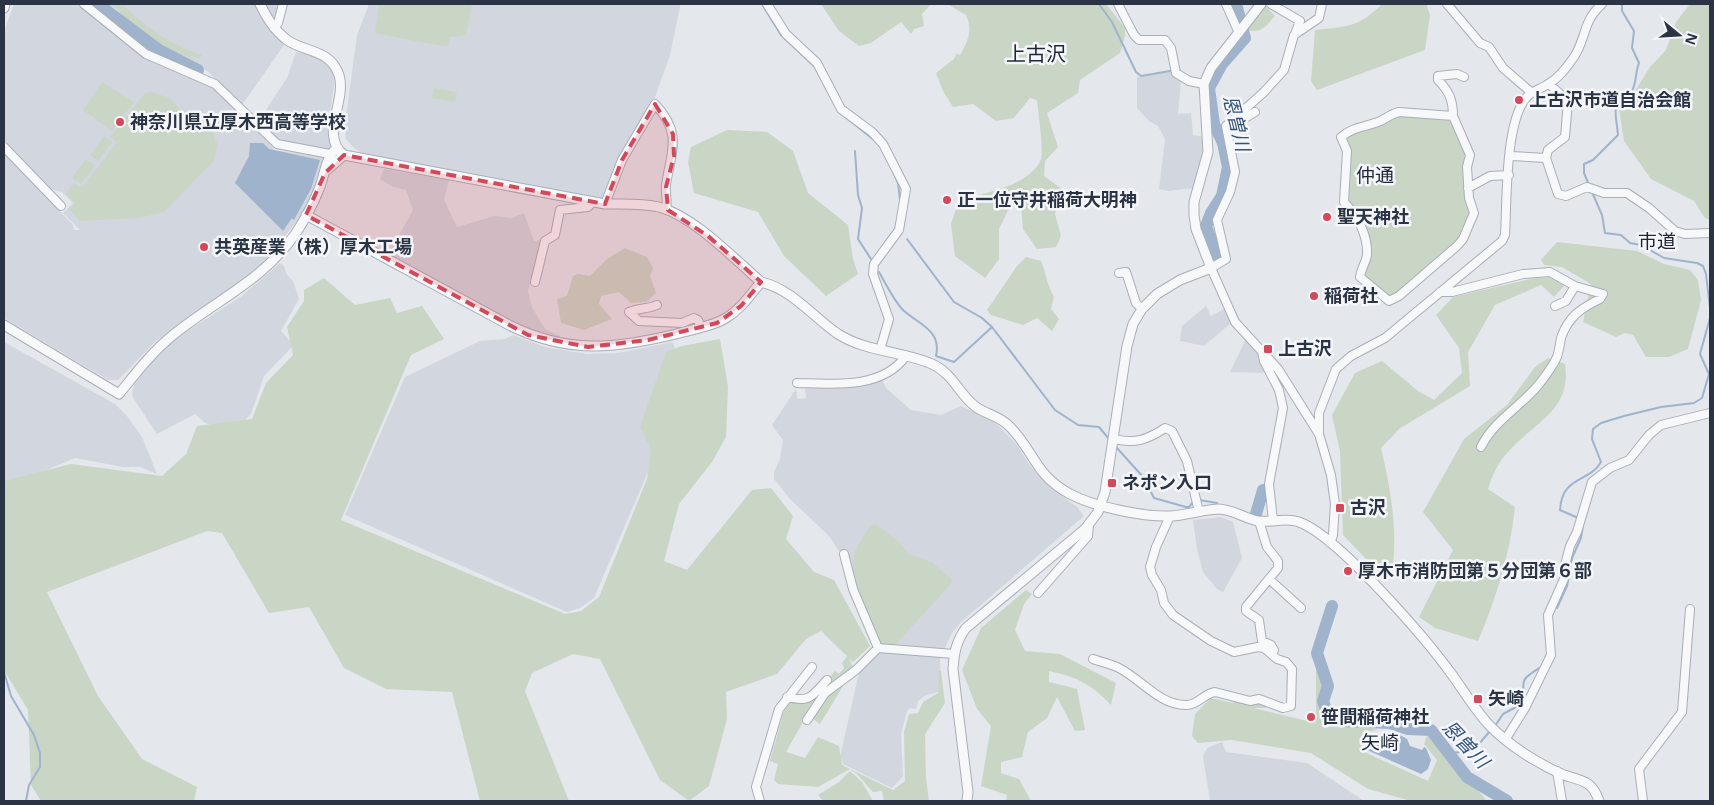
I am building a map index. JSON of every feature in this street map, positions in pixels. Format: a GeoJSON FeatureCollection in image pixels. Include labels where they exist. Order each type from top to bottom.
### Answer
{"type":"FeatureCollection","features":[{"type":"Feature","properties":{"kind":"street"},"geometry":{"type":"LineString","coordinates":[[4,8],[5,4]]}},
{"type":"Feature","properties":{"kind":"street"},"geometry":{"type":"LineString","coordinates":[[84,4],[146,54],[215,84],[277,144],[333,151],[344,155],[593,202],[647,205],[666,209],[708,236],[761,282],[772,285],[812,312],[838,334],[855,342],[931,364],[946,373],[975,407],[1001,419],[1009,426],[1035,464],[1050,480],[1070,494],[1101,506],[1170,516],[1197,504],[1225,510],[1259,521],[1299,522],[1330,543],[1351,561],[1411,626],[1452,674],[1476,710],[1505,740],[1557,772],[1589,784],[1599,801]]}},
{"type":"Feature","properties":{"kind":"street"},"geometry":{"type":"LineString","coordinates":[[4,325],[119,394],[144,362],[164,343],[249,284],[287,246],[306,215],[333,151],[333,134],[341,84],[335,67],[322,54],[292,43],[274,28],[260,4]]}},
{"type":"Feature","properties":{"kind":"street"},"geometry":{"type":"LineString","coordinates":[[274,28],[278,23],[283,4]]}},
{"type":"Feature","properties":{"kind":"street"},"geometry":{"type":"LineString","coordinates":[[767,4],[786,34],[817,63],[842,109],[872,132],[883,144],[906,189],[898,233],[874,264],[874,279],[889,318],[880,350]]}},
{"type":"Feature","properties":{"kind":"street"},"geometry":{"type":"LineString","coordinates":[[1118,4],[1134,35],[1139,40],[1165,40],[1171,48],[1176,73],[1189,81],[1204,84]]}},
{"type":"Feature","properties":{"kind":"street"},"geometry":{"type":"LineString","coordinates":[[1226,4],[1241,30]]}},
{"type":"Feature","properties":{"kind":"street"},"geometry":{"type":"LineString","coordinates":[[1261,4],[1211,68],[1204,84],[1208,152],[1194,202],[1194,215],[1196,229],[1231,316],[1245,335],[1278,369],[1318,434],[1331,475],[1335,504],[1333,536],[1330,543]]}},
{"type":"Feature","properties":{"kind":"street"},"geometry":{"type":"LineString","coordinates":[[966,801],[968,792],[955,695],[954,654],[960,636],[966,628],[1089,524],[1101,506],[1114,439],[1127,346],[1133,324],[1142,309],[1156,294],[1180,280],[1211,268],[1226,259],[1217,220],[1230,192],[1235,172],[1226,126],[1264,92],[1284,70],[1300,21],[1271,4]]}},
{"type":"Feature","properties":{"kind":"street"},"geometry":{"type":"LineString","coordinates":[[1294,35],[1319,18],[1322,4]]}},
{"type":"Feature","properties":{"kind":"street"},"geometry":{"type":"LineString","coordinates":[[1447,4],[1480,44],[1489,47],[1504,68],[1532,93]]}},
{"type":"Feature","properties":{"kind":"street"},"geometry":{"type":"LineString","coordinates":[[1318,434],[1319,413],[1336,369],[1351,356],[1385,338],[1502,241],[1505,235],[1515,119],[1521,104],[1532,93],[1550,84],[1564,71],[1576,54],[1586,23],[1602,4]]}},
{"type":"Feature","properties":{"kind":"street"},"geometry":{"type":"LineString","coordinates":[[1453,116],[1399,112],[1390,114],[1380,122],[1361,125],[1339,136],[1347,151],[1344,202],[1353,211],[1365,236],[1367,256],[1360,277],[1387,300],[1399,296],[1441,261],[1463,239],[1474,213],[1468,188],[1467,168],[1470,155],[1453,116],[1453,103],[1447,89],[1438,76],[1457,74],[1464,77]]}},
{"type":"Feature","properties":{"kind":"street"},"geometry":{"type":"LineString","coordinates":[[1550,84],[1568,101],[1565,137],[1548,150],[1546,158],[1558,194],[1566,196],[1589,187],[1604,193],[1627,193],[1675,231],[1685,234],[1710,233]]}},
{"type":"Feature","properties":{"kind":"street"},"geometry":{"type":"LineString","coordinates":[[605,204],[622,160],[655,104],[673,134],[674,156],[666,187],[666,209]]}},
{"type":"Feature","properties":{"kind":"street"},"geometry":{"type":"LineString","coordinates":[[1240,121],[1255,112]]}},
{"type":"Feature","properties":{"kind":"street"},"geometry":{"type":"LineString","coordinates":[[4,147],[61,206]]}},
{"type":"Feature","properties":{"kind":"street"},"geometry":{"type":"LineString","coordinates":[[325,173],[344,155]]}},
{"type":"Feature","properties":{"kind":"street"},"geometry":{"type":"LineString","coordinates":[[1511,156],[1546,158]]}},
{"type":"Feature","properties":{"kind":"street"},"geometry":{"type":"LineString","coordinates":[[1468,188],[1490,176],[1509,175]]}},
{"type":"Feature","properties":{"kind":"street"},"geometry":{"type":"LineString","coordinates":[[535,282],[545,241],[555,235],[560,210],[588,208],[593,202]]}},
{"type":"Feature","properties":{"kind":"street"},"geometry":{"type":"LineString","coordinates":[[306,215],[509,325],[535,337],[569,346],[608,346],[648,340],[717,323],[734,312],[761,282]]}},
{"type":"Feature","properties":{"kind":"street"},"geometry":{"type":"LineString","coordinates":[[1119,273],[1126,272],[1136,303],[1142,309]]}},
{"type":"Feature","properties":{"kind":"street"},"geometry":{"type":"LineString","coordinates":[[1440,292],[1452,292],[1522,274],[1550,272],[1575,286],[1599,292],[1603,297],[1583,307],[1570,320],[1564,329],[1557,356],[1542,381],[1511,414],[1492,428],[1481,447]]}},
{"type":"Feature","properties":{"kind":"street"},"geometry":{"type":"LineString","coordinates":[[1555,306],[1566,300],[1575,286]]}},
{"type":"Feature","properties":{"kind":"street"},"geometry":{"type":"LineString","coordinates":[[657,305],[648,309],[636,309],[629,312],[639,321],[682,323],[694,318],[698,320],[701,327]]}},
{"type":"Feature","properties":{"kind":"street"},"geometry":{"type":"LineString","coordinates":[[1262,352],[1264,361],[1279,390],[1283,408],[1269,484],[1273,520]]}},
{"type":"Feature","properties":{"kind":"street"},"geometry":{"type":"LineString","coordinates":[[797,384],[868,381],[898,367],[905,357]]}},
{"type":"Feature","properties":{"kind":"street"},"geometry":{"type":"LineString","coordinates":[[1505,740],[1546,668],[1551,655],[1548,615],[1564,579],[1565,565],[1570,546],[1577,532],[1592,482],[1610,468],[1630,460],[1649,435],[1661,426],[1710,413]]}},
{"type":"Feature","properties":{"kind":"street"},"geometry":{"type":"LineString","coordinates":[[1114,439],[1136,442],[1152,437],[1165,428],[1172,430],[1187,461],[1197,504]]}},
{"type":"Feature","properties":{"kind":"street"},"geometry":{"type":"LineString","coordinates":[[1097,661],[1119,668],[1154,693],[1178,703],[1190,705],[1210,692],[1216,692],[1250,701],[1259,699],[1288,708],[1291,706],[1292,669],[1286,662],[1258,647],[1234,652],[1211,641],[1172,615],[1164,603],[1161,590],[1152,575],[1150,567],[1156,546],[1170,516]]}},
{"type":"Feature","properties":{"kind":"street"},"geometry":{"type":"LineString","coordinates":[[1259,521],[1267,547],[1278,561],[1278,568],[1246,607],[1246,611],[1259,620],[1262,641],[1271,645],[1274,650],[1272,654]]}},
{"type":"Feature","properties":{"kind":"street"},"geometry":{"type":"LineString","coordinates":[[1038,594],[1088,536],[1089,524]]}},
{"type":"Feature","properties":{"kind":"street"},"geometry":{"type":"LineString","coordinates":[[844,554],[856,597],[878,648]]}},
{"type":"Feature","properties":{"kind":"street"},"geometry":{"type":"LineString","coordinates":[[1269,579],[1301,608]]}},
{"type":"Feature","properties":{"kind":"street"},"geometry":{"type":"LineString","coordinates":[[1643,801],[1639,769],[1682,712],[1690,609]]}},
{"type":"Feature","properties":{"kind":"street"},"geometry":{"type":"LineString","coordinates":[[878,648],[954,654]]}},
{"type":"Feature","properties":{"kind":"street"},"geometry":{"type":"LineString","coordinates":[[807,720],[825,694],[850,677],[878,648]]}},
{"type":"Feature","properties":{"kind":"street"},"geometry":{"type":"LineString","coordinates":[[760,801],[756,787],[779,709],[786,697],[812,666]]}},
{"type":"Feature","properties":{"kind":"street"},"geometry":{"type":"LineString","coordinates":[[786,697],[800,700],[810,698],[827,680]]}},
{"type":"Feature","properties":{"kind":"street"},"geometry":{"type":"LineString","coordinates":[[1557,772],[1562,801]]}},
{"type":"Feature","properties":{"kind":"highlighted area"},"geometry":{"type":"Polygon","coordinates":[[[655,104],[673,134],[674,156],[666,187],[668,210],[708,236],[761,282],[741,306],[717,323],[648,340],[588,347],[528,335],[306,215],[325,173],[344,155],[605,204],[622,160],[655,104]]]}},
{"type":"Feature","properties":{"kind":"shaded area"},"geometry":{"type":"Polygon","coordinates":[[[14,4],[80,4],[145,58],[214,86],[243,116],[230,129],[237,124],[251,125],[275,150],[323,157],[325,160],[316,186],[302,214],[268,258],[239,283],[156,341],[118,380],[108,380],[4,318],[4,153],[73,225],[74,230],[80,230],[63,213],[73,203],[62,192],[51,189],[4,140],[4,32],[14,4]]]}},
{"type":"Feature","properties":{"kind":"shaded area"},"geometry":{"type":"Polygon","coordinates":[[[108,4],[282,4],[269,30],[284,45],[240,108],[209,72],[159,44],[133,26],[119,11],[108,4]]]}},
{"type":"Feature","properties":{"kind":"shaded area"},"geometry":{"type":"Polygon","coordinates":[[[369,4],[680,4],[680,7],[670,55],[654,100],[620,157],[604,199],[361,153],[353,147],[346,139],[345,125],[357,35],[369,4]]]}},
{"type":"Feature","properties":{"kind":"shaded area"},"geometry":{"type":"Polygon","coordinates":[[[296,52],[318,57],[329,66],[334,75],[328,125],[329,136],[334,149],[332,151],[278,141],[258,122],[287,78],[296,52]]]}},
{"type":"Feature","properties":{"kind":"shaded area"},"geometry":{"type":"Polygon","coordinates":[[[1173,71],[1181,80],[1178,114],[1191,113],[1193,135],[1205,137],[1205,151],[1195,188],[1168,191],[1159,189],[1165,139],[1158,126],[1149,121],[1137,108],[1137,77],[1173,71]]]}},
{"type":"Feature","properties":{"kind":"shaded area"},"geometry":{"type":"Polygon","coordinates":[[[384,169],[449,180],[444,200],[457,227],[494,216],[512,218],[524,213],[534,241],[541,240],[528,291],[532,307],[545,329],[560,336],[559,341],[528,331],[388,255],[413,210],[406,190],[393,187],[380,179],[384,169]]]}},
{"type":"Feature","properties":{"kind":"shaded area"},"geometry":{"type":"Polygon","coordinates":[[[280,263],[293,281],[299,299],[281,331],[294,345],[264,376],[251,414],[237,427],[211,425],[205,423],[195,414],[157,434],[134,399],[132,394],[134,385],[154,360],[175,339],[242,296],[280,263]]]}},
{"type":"Feature","properties":{"kind":"shaded area"},"geometry":{"type":"Polygon","coordinates":[[[1206,306],[1211,316],[1224,309],[1231,323],[1204,346],[1180,341],[1182,326],[1206,306]]]}},
{"type":"Feature","properties":{"kind":"shaded area"},"geometry":{"type":"Polygon","coordinates":[[[513,335],[545,347],[587,354],[618,353],[673,342],[677,355],[660,444],[594,598],[580,608],[567,612],[345,515],[405,377],[480,341],[505,339],[513,335]]]}},
{"type":"Feature","properties":{"kind":"shaded area"},"geometry":{"type":"Polygon","coordinates":[[[1246,339],[1253,348],[1270,373],[1230,372],[1246,339]]]}},
{"type":"Feature","properties":{"kind":"shaded area"},"geometry":{"type":"Polygon","coordinates":[[[4,342],[115,404],[127,416],[142,437],[157,474],[140,467],[123,467],[75,458],[4,488],[4,342]]]}},
{"type":"Feature","properties":{"kind":"shaded area"},"geometry":{"type":"Polygon","coordinates":[[[882,379],[886,388],[911,410],[941,415],[961,406],[994,421],[1017,445],[1028,463],[1049,487],[1077,507],[1084,516],[961,622],[952,633],[940,658],[941,691],[924,696],[918,701],[916,709],[910,708],[907,711],[901,734],[903,776],[892,788],[843,764],[840,757],[858,677],[865,657],[874,646],[839,551],[829,536],[790,499],[774,479],[774,472],[780,459],[783,440],[772,425],[796,389],[797,399],[806,398],[805,387],[882,379]]]}},
{"type":"Feature","properties":{"kind":"shaded area"},"geometry":{"type":"Polygon","coordinates":[[[1221,517],[1233,522],[1242,558],[1223,592],[1217,589],[1203,572],[1197,549],[1193,520],[1221,517]]]}},
{"type":"Feature","properties":{"kind":"shaded area"},"geometry":{"type":"Polygon","coordinates":[[[1222,742],[1226,752],[1307,763],[1364,801],[1210,801],[1203,756],[1207,748],[1222,742]]]}},
{"type":"Feature","properties":{"kind":"green space"},"geometry":{"type":"Polygon","coordinates":[[[111,4],[122,4],[141,21],[168,40],[202,55],[200,58],[191,57],[165,48],[141,32],[111,4]]]}},
{"type":"Feature","properties":{"kind":"green space"},"geometry":{"type":"Polygon","coordinates":[[[379,4],[472,4],[466,35],[450,37],[449,45],[442,46],[375,33],[379,4]]]}},
{"type":"Feature","properties":{"kind":"green space"},"geometry":{"type":"Polygon","coordinates":[[[821,4],[931,4],[922,14],[924,26],[914,29],[911,34],[901,22],[871,43],[859,46],[839,31],[821,4]]]}},
{"type":"Feature","properties":{"kind":"green space"},"geometry":{"type":"Polygon","coordinates":[[[947,4],[1106,4],[1125,28],[1125,36],[1120,53],[1080,80],[1078,93],[1047,113],[1058,147],[1045,161],[1044,176],[1062,189],[1055,214],[1061,236],[1056,247],[1037,249],[1023,229],[1021,207],[1011,204],[999,229],[999,259],[985,278],[955,256],[951,224],[959,200],[1017,182],[1035,168],[1042,155],[1037,100],[1030,98],[1014,118],[996,121],[973,104],[953,107],[943,91],[936,73],[954,59],[957,53],[961,54],[968,40],[969,26],[966,15],[947,4]]]}},
{"type":"Feature","properties":{"kind":"green space"},"geometry":{"type":"Polygon","coordinates":[[[1382,4],[1426,4],[1430,15],[1425,50],[1317,90],[1311,81],[1315,30],[1336,28],[1359,22],[1382,4]]]}},
{"type":"Feature","properties":{"kind":"green space"},"geometry":{"type":"Polygon","coordinates":[[[1690,4],[1710,4],[1710,220],[1705,218],[1694,201],[1651,179],[1624,141],[1619,109],[1625,99],[1635,91],[1650,67],[1666,50],[1676,22],[1690,4]]]}},
{"type":"Feature","properties":{"kind":"green space"},"geometry":{"type":"Polygon","coordinates":[[[1265,5],[1275,16],[1266,26],[1259,30],[1250,31],[1245,29],[1265,5]]]}},
{"type":"Feature","properties":{"kind":"green space"},"geometry":{"type":"Polygon","coordinates":[[[102,82],[134,102],[112,131],[83,110],[102,82]]]}},
{"type":"Feature","properties":{"kind":"green space"},"geometry":{"type":"Polygon","coordinates":[[[434,88],[457,92],[455,102],[432,98],[434,88]]]}},
{"type":"Feature","properties":{"kind":"green space"},"geometry":{"type":"Polygon","coordinates":[[[151,92],[170,98],[183,113],[196,117],[213,133],[218,145],[213,162],[164,212],[139,218],[80,221],[69,209],[75,204],[66,194],[74,183],[82,188],[117,142],[110,137],[145,93],[151,92]]]}},
{"type":"Feature","properties":{"kind":"green space"},"geometry":{"type":"Polygon","coordinates":[[[1408,114],[1452,119],[1467,156],[1472,212],[1457,242],[1391,299],[1361,278],[1366,244],[1363,228],[1345,199],[1345,136],[1391,116],[1408,114]]]}},
{"type":"Feature","properties":{"kind":"green space"},"geometry":{"type":"Polygon","coordinates":[[[727,130],[767,132],[793,151],[808,193],[848,225],[853,259],[858,274],[826,296],[784,256],[758,212],[694,193],[688,162],[691,147],[727,130]]]}},
{"type":"Feature","properties":{"kind":"green space"},"geometry":{"type":"Polygon","coordinates":[[[104,136],[112,143],[98,161],[90,155],[104,136]]]}},
{"type":"Feature","properties":{"kind":"green space"},"geometry":{"type":"Polygon","coordinates":[[[86,159],[95,166],[81,184],[72,178],[86,159]]]}},
{"type":"Feature","properties":{"kind":"green space"},"geometry":{"type":"Polygon","coordinates":[[[1557,242],[1637,251],[1664,264],[1690,270],[1698,280],[1701,300],[1688,349],[1669,357],[1646,357],[1633,335],[1625,333],[1616,337],[1583,322],[1591,284],[1562,267],[1544,265],[1541,260],[1557,242]]]}},
{"type":"Feature","properties":{"kind":"green space"},"geometry":{"type":"Polygon","coordinates":[[[625,248],[647,257],[653,268],[650,276],[656,293],[646,302],[631,303],[619,292],[601,296],[599,304],[612,319],[584,330],[561,323],[557,299],[567,296],[573,276],[578,274],[590,276],[607,259],[625,248]]]}},
{"type":"Feature","properties":{"kind":"green space"},"geometry":{"type":"Polygon","coordinates":[[[1026,257],[1041,261],[1054,297],[1051,309],[1059,319],[1052,331],[1037,318],[1023,325],[991,315],[987,310],[1017,266],[1026,257]]]}},
{"type":"Feature","properties":{"kind":"green space"},"geometry":{"type":"Polygon","coordinates":[[[1553,277],[1564,286],[1554,297],[1541,285],[1495,305],[1468,352],[1470,386],[1399,429],[1381,448],[1393,513],[1394,546],[1391,578],[1366,559],[1343,535],[1340,451],[1332,415],[1355,373],[1382,361],[1418,391],[1434,400],[1462,373],[1459,348],[1436,315],[1453,297],[1535,278],[1553,277]]]}},
{"type":"Feature","properties":{"kind":"green space"},"geometry":{"type":"Polygon","coordinates":[[[324,278],[355,305],[390,298],[397,313],[422,306],[444,339],[411,355],[341,520],[565,614],[581,611],[599,597],[647,479],[651,449],[640,427],[666,352],[682,346],[720,339],[728,387],[726,437],[712,462],[679,504],[664,561],[687,570],[752,490],[771,488],[793,516],[786,539],[814,572],[834,580],[870,646],[853,662],[849,659],[854,668],[820,724],[807,715],[786,752],[805,758],[818,737],[839,746],[842,765],[893,790],[905,781],[904,732],[909,714],[918,713],[923,702],[938,693],[939,671],[941,671],[945,703],[925,734],[926,778],[929,801],[884,801],[882,791],[873,792],[850,769],[818,787],[778,784],[774,780],[778,764],[770,761],[784,711],[791,701],[811,699],[835,671],[839,674],[844,668],[842,663],[847,656],[821,631],[806,639],[777,674],[726,692],[727,719],[709,786],[689,801],[660,780],[600,659],[573,654],[532,673],[525,691],[569,801],[480,801],[452,692],[386,689],[344,668],[309,607],[269,613],[222,533],[207,531],[47,592],[98,696],[142,759],[197,787],[194,801],[41,801],[31,785],[28,710],[4,670],[4,481],[71,464],[162,476],[186,454],[197,426],[252,419],[266,383],[293,355],[287,327],[304,301],[304,290],[324,278]]]}},
{"type":"Feature","properties":{"kind":"green space"},"geometry":{"type":"Polygon","coordinates":[[[1548,358],[1565,364],[1566,380],[1563,393],[1557,405],[1549,414],[1504,456],[1491,479],[1488,489],[1515,507],[1510,542],[1502,575],[1478,641],[1435,628],[1419,617],[1453,550],[1423,512],[1464,439],[1507,405],[1535,367],[1548,358]]]}},
{"type":"Feature","properties":{"kind":"green space"},"geometry":{"type":"Polygon","coordinates":[[[876,524],[898,541],[909,554],[931,562],[952,579],[951,584],[893,647],[882,645],[872,631],[862,606],[853,569],[857,547],[870,526],[876,524]]]}},
{"type":"Feature","properties":{"kind":"green space"},"geometry":{"type":"Polygon","coordinates":[[[1026,590],[1032,594],[1024,604],[1015,630],[1025,651],[1060,654],[1116,683],[1111,705],[1083,682],[1049,671],[1049,682],[1077,689],[1085,730],[1075,731],[1057,697],[1047,718],[1028,732],[1022,757],[1001,762],[1001,773],[1019,779],[1031,801],[1006,801],[1007,795],[981,786],[991,726],[977,709],[962,670],[981,628],[1026,590]]]}},
{"type":"Feature","properties":{"kind":"green space"},"geometry":{"type":"Polygon","coordinates":[[[1321,659],[1331,715],[1378,730],[1364,732],[1360,739],[1362,751],[1428,781],[1437,760],[1424,744],[1427,736],[1443,750],[1487,801],[1411,801],[1368,789],[1311,753],[1232,740],[1198,743],[1192,736],[1195,714],[1211,698],[1233,703],[1236,699],[1267,703],[1266,708],[1253,708],[1316,723],[1316,662],[1321,659]]]}},
{"type":"Feature","properties":{"kind":"green space"},"geometry":{"type":"Polygon","coordinates":[[[850,771],[862,782],[873,801],[823,801],[818,795],[839,782],[850,771]]]}},
{"type":"Feature","properties":{"kind":"water"},"geometry":{"type":"Polygon","coordinates":[[[250,143],[263,143],[269,149],[320,160],[311,189],[294,220],[292,218],[283,231],[235,183],[249,156],[250,143]]]}},
{"type":"Feature","properties":{"kind":"water"},"geometry":{"type":"Polygon","coordinates":[[[1387,734],[1400,735],[1407,739],[1410,746],[1422,750],[1424,747],[1426,748],[1431,760],[1428,769],[1421,774],[1367,750],[1365,745],[1369,738],[1387,734]]]}},
{"type":"Feature","properties":{"kind":"waterway"},"geometry":{"type":"LineString","coordinates":[[98,4],[159,50],[198,70]]}},
{"type":"Feature","properties":{"kind":"waterway"},"geometry":{"type":"LineString","coordinates":[[762,4],[781,35],[816,68]]}},
{"type":"Feature","properties":{"kind":"waterway"},"geometry":{"type":"LineString","coordinates":[[1099,4],[1112,22],[1136,72],[1141,76],[1170,71]]}},
{"type":"Feature","properties":{"kind":"waterway","name":"恩曽川"},"geometry":{"type":"LineString","coordinates":[[1217,258],[1206,226],[1211,213],[1222,196],[1228,167],[1223,143],[1214,124],[1209,88],[1222,64],[1245,38],[1236,4]]}},
{"type":"Feature","properties":{"kind":"waterway"},"geometry":{"type":"LineString","coordinates":[[1589,185],[1584,173],[1584,164],[1593,160],[1618,135],[1615,113],[1617,103],[1620,98],[1632,91],[1639,63],[1632,48],[1634,31],[1622,11],[1622,4]]}},
{"type":"Feature","properties":{"kind":"waterway"},"geometry":{"type":"LineString","coordinates":[[839,112],[874,140]]}},
{"type":"Feature","properties":{"kind":"waterway"},"geometry":{"type":"LineString","coordinates":[[855,151],[858,195],[862,208],[858,239],[871,259]]}},
{"type":"Feature","properties":{"kind":"waterway"},"geometry":{"type":"LineString","coordinates":[[892,169],[898,183],[900,200]]}},
{"type":"Feature","properties":{"kind":"waterway"},"geometry":{"type":"LineString","coordinates":[[1592,192],[1602,215],[1605,233],[1621,235],[1630,243],[1641,245],[1664,258],[1697,263],[1703,266],[1706,274],[1710,308]]}},
{"type":"Feature","properties":{"kind":"waterway"},"geometry":{"type":"LineString","coordinates":[[907,239],[954,302],[982,318],[992,327],[1055,410],[1078,425],[1099,427],[1109,439]]}},
{"type":"Feature","properties":{"kind":"waterway"},"geometry":{"type":"LineString","coordinates":[[879,272],[902,309],[932,333],[937,347],[936,356],[954,362],[992,327]]}},
{"type":"Feature","properties":{"kind":"waterway"},"geometry":{"type":"LineString","coordinates":[[1576,517],[1560,510],[1562,499],[1571,485],[1596,469],[1601,462],[1592,439],[1593,429],[1601,423],[1624,416],[1661,407],[1694,403],[1702,398],[1709,374],[1700,354],[1710,318]]}},
{"type":"Feature","properties":{"kind":"waterway"},"geometry":{"type":"LineString","coordinates":[[1117,448],[1144,478],[1154,498],[1186,507],[1189,507],[1194,501]]}},
{"type":"Feature","properties":{"kind":"waterway","name":"恩曽川"},"geometry":{"type":"LineString","coordinates":[[1256,514],[1263,490]]}},
{"type":"Feature","properties":{"kind":"waterway"},"geometry":{"type":"LineString","coordinates":[[1199,500],[1217,503]]}},
{"type":"Feature","properties":{"kind":"waterway"},"geometry":{"type":"LineString","coordinates":[[1557,608],[1567,586],[1572,558],[1581,538],[1583,525]]}},
{"type":"Feature","properties":{"kind":"waterway","name":"恩曽川"},"geometry":{"type":"LineString","coordinates":[[1332,606],[1317,653],[1328,686],[1323,701],[1326,709],[1342,721],[1390,723],[1408,729],[1431,730],[1467,777],[1507,801]]}},
{"type":"Feature","properties":{"kind":"waterway"},"geometry":{"type":"LineString","coordinates":[[1495,726],[1503,714],[1520,705],[1525,698],[1523,686],[1525,679],[1541,667]]}},
{"type":"Feature","properties":{"kind":"waterway"},"geometry":{"type":"LineString","coordinates":[[4,672],[11,696],[34,735],[40,753],[40,767],[29,785],[26,801]]}},
{"type":"Feature","properties":{"kind":"waterway"},"geometry":{"type":"LineString","coordinates":[[1449,753],[1473,751],[1490,731]]}},
{"type":"Feature","properties":{"kind":"place","name":"上古沢市道自治会館"},"geometry":{"type":"Point","coordinates":[1519,100]}},
{"type":"Feature","properties":{"kind":"place","name":"神奈川県立厚木西高等学校"},"geometry":{"type":"Point","coordinates":[120,122]}},
{"type":"Feature","properties":{"kind":"place","name":"正一位守井稲荷大明神"},"geometry":{"type":"Point","coordinates":[947,200]}},
{"type":"Feature","properties":{"kind":"place","name":"聖天神社"},"geometry":{"type":"Point","coordinates":[1327,217]}},
{"type":"Feature","properties":{"kind":"place","name":"共英産業（株）厚木工場"},"geometry":{"type":"Point","coordinates":[204,247]}},
{"type":"Feature","properties":{"kind":"place","name":"稲荷社"},"geometry":{"type":"Point","coordinates":[1314,296]}},
{"type":"Feature","properties":{"kind":"place","name":"上古沢"},"geometry":{"type":"Point","coordinates":[1268,349]}},
{"type":"Feature","properties":{"kind":"place","name":"ネポン入口"},"geometry":{"type":"Point","coordinates":[1112,483]}},
{"type":"Feature","properties":{"kind":"place","name":"古沢"},"geometry":{"type":"Point","coordinates":[1340,508]}},
{"type":"Feature","properties":{"kind":"place","name":"厚木市消防団第５分団第６部"},"geometry":{"type":"Point","coordinates":[1348,571]}},
{"type":"Feature","properties":{"kind":"place","name":"矢崎"},"geometry":{"type":"Point","coordinates":[1478,699]}},
{"type":"Feature","properties":{"kind":"place","name":"笹間稲荷神社"},"geometry":{"type":"Point","coordinates":[1311,717]}},
{"type":"Feature","properties":{"kind":"district","name":"上古沢"},"geometry":{"type":"Point","coordinates":[1036,54]}},
{"type":"Feature","properties":{"kind":"district","name":"仲通"},"geometry":{"type":"Point","coordinates":[1375,175]}},
{"type":"Feature","properties":{"kind":"district","name":"市道"},"geometry":{"type":"Point","coordinates":[1657,241]}},
{"type":"Feature","properties":{"kind":"district","name":"矢崎"},"geometry":{"type":"Point","coordinates":[1380,742]}}]}
